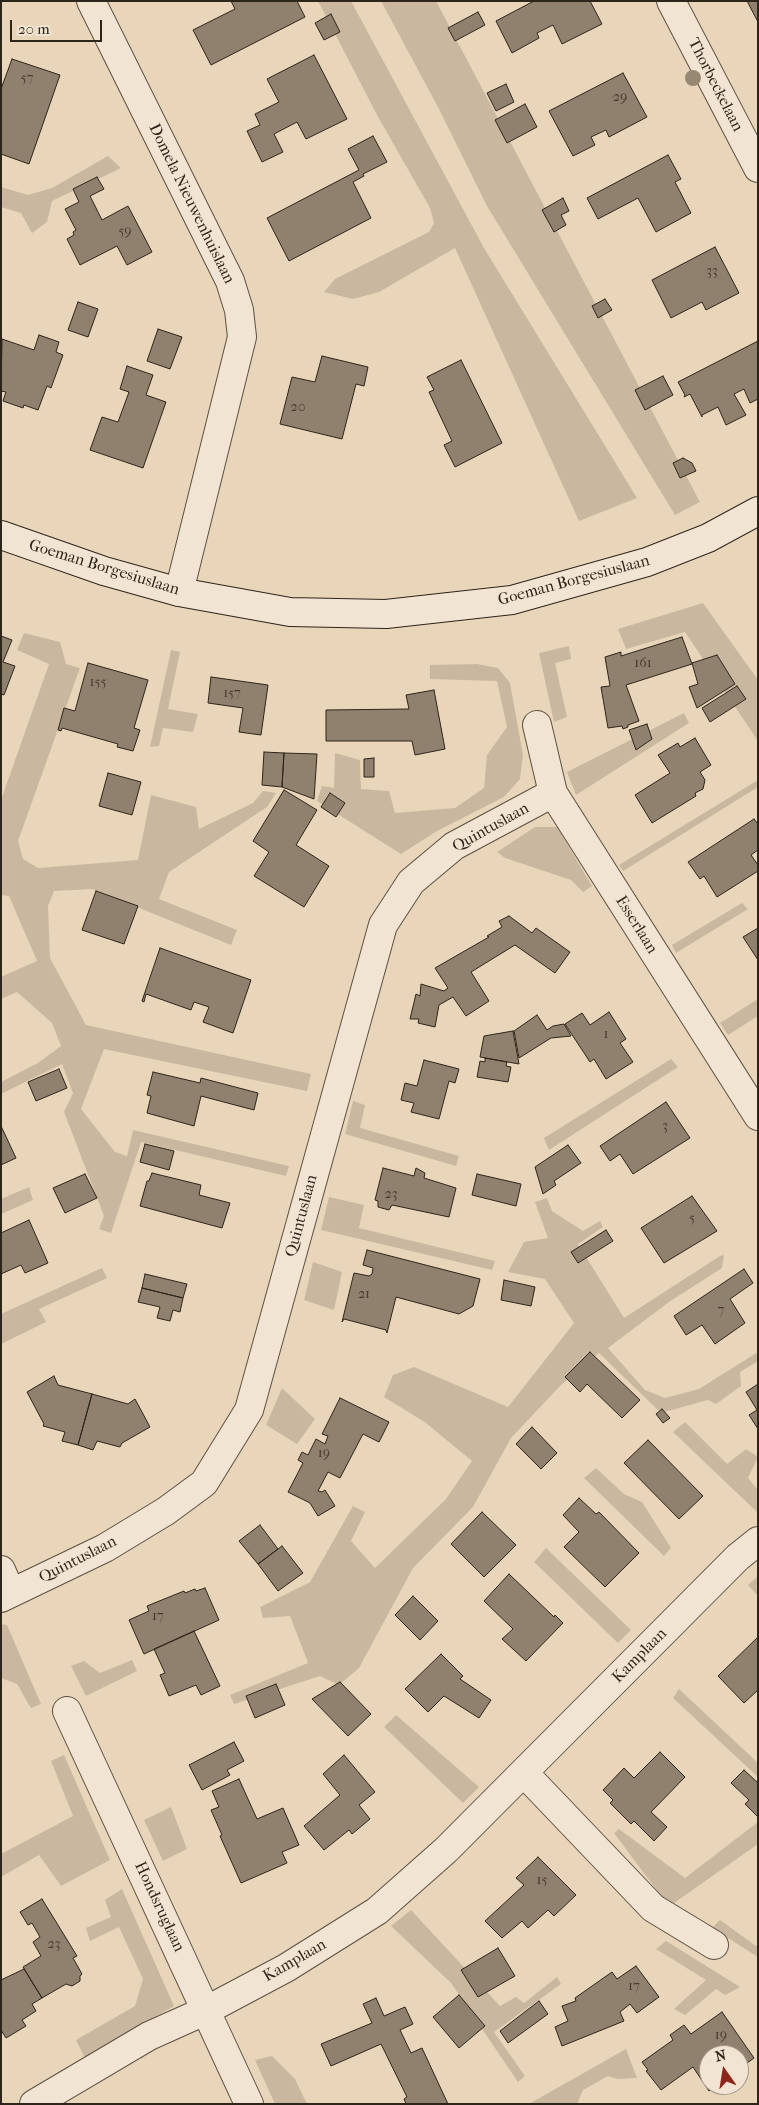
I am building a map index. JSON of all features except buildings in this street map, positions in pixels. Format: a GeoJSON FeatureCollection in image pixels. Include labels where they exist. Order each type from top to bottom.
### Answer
{"type":"FeatureCollection","features":[{"type":"Feature","properties":{"kind":"street","name":"Domela Nieuwenhuislaan"},"geometry":{"type":"LineString","coordinates":[[92,1],[230,281],[239,310],[242,337],[179,592]]}},
{"type":"Feature","properties":{"kind":"street","name":"Thorbeckelaan"},"geometry":{"type":"LineString","coordinates":[[671,1],[758,168]]}},
{"type":"Feature","properties":{"kind":"street","name":"Goeman Borgesiuslaan"},"geometry":{"type":"LineString","coordinates":[[1,535],[104,571],[179,592],[290,612],[386,614],[512,600],[647,562],[708,538],[758,511]]}},
{"type":"Feature","properties":{"kind":"street","name":"Esserlaan"},"geometry":{"type":"LineString","coordinates":[[537,724],[553,793],[758,1116]]}},
{"type":"Feature","properties":{"kind":"street","name":"Quintuslaan"},"geometry":{"type":"LineString","coordinates":[[5,1587],[105,1548],[166,1511],[204,1483],[249,1410],[382,925],[411,882],[454,846],[553,793]]}},
{"type":"Feature","properties":{"kind":"street","name":"Kamplaan"},"geometry":{"type":"LineString","coordinates":[[34,2104],[149,2036],[207,2010],[286,1968],[377,1912],[446,1850],[524,1774],[738,1557],[758,1541]]}},
{"type":"Feature","properties":{"kind":"street","name":"Hondsruglaan"},"geometry":{"type":"LineString","coordinates":[[67,1711],[249,2104]]}},
{"type":"Feature","properties":{"kind":"street"},"geometry":{"type":"LineString","coordinates":[[524,1774],[653,1908],[714,1946]]}},
{"type":"Feature","properties":{"kind":"shaded area"},"geometry":{"type":"Polygon","coordinates":[[[318,1],[351,1],[484,248],[637,498],[579,521],[455,248],[379,292],[353,299],[324,292],[335,279],[429,232],[434,223],[430,208],[377,115],[318,1]]]}},
{"type":"Feature","properties":{"kind":"shaded area"},"geometry":{"type":"Polygon","coordinates":[[[381,1],[436,1],[700,502],[675,515],[487,206],[439,109],[381,1]]]}},
{"type":"Feature","properties":{"kind":"shaded area"},"geometry":{"type":"Polygon","coordinates":[[[108,156],[121,168],[52,201],[47,222],[32,233],[21,213],[1,207],[1,187],[28,195],[52,188],[108,156]]]}},
{"type":"Feature","properties":{"kind":"shaded area"},"geometry":{"type":"Polygon","coordinates":[[[703,603],[758,680],[758,741],[685,632],[626,649],[618,629],[703,603]]]}},
{"type":"Feature","properties":{"kind":"shaded area"},"geometry":{"type":"Polygon","coordinates":[[[24,633],[60,642],[66,664],[80,668],[18,841],[23,859],[38,868],[138,860],[151,795],[196,807],[199,829],[253,803],[263,791],[276,793],[267,807],[169,872],[159,899],[237,930],[231,945],[92,889],[54,891],[48,906],[50,958],[86,1025],[311,1074],[307,1091],[104,1049],[81,1109],[115,1152],[127,1156],[133,1130],[289,1166],[286,1176],[141,1142],[111,1233],[99,1229],[104,1216],[64,1112],[73,1093],[62,1064],[1,1094],[1,1082],[38,1063],[61,1046],[52,1023],[17,992],[1,999],[1,977],[37,961],[9,896],[1,895],[1,800],[49,664],[17,650],[24,633]]]}},
{"type":"Feature","properties":{"kind":"shaded area"},"geometry":{"type":"Polygon","coordinates":[[[569,646],[571,659],[555,663],[567,717],[554,722],[539,653],[569,646]]]}},
{"type":"Feature","properties":{"kind":"shaded area"},"geometry":{"type":"Polygon","coordinates":[[[171,650],[180,652],[168,709],[198,714],[193,732],[163,728],[159,746],[150,747],[171,650]]]}},
{"type":"Feature","properties":{"kind":"shaded area"},"geometry":{"type":"Polygon","coordinates":[[[477,664],[498,668],[510,683],[523,755],[520,779],[504,797],[437,831],[401,854],[317,801],[322,786],[334,788],[335,753],[360,760],[361,789],[389,791],[395,813],[455,808],[484,788],[487,755],[507,727],[497,681],[430,679],[430,665],[477,664]]]}},
{"type":"Feature","properties":{"kind":"shaded area"},"geometry":{"type":"Polygon","coordinates":[[[684,713],[689,723],[576,795],[567,772],[684,713]]]}},
{"type":"Feature","properties":{"kind":"shaded area"},"geometry":{"type":"Polygon","coordinates":[[[758,780],[758,787],[623,871],[619,865],[758,780]]]}},
{"type":"Feature","properties":{"kind":"shaded area"},"geometry":{"type":"Polygon","coordinates":[[[535,827],[557,827],[592,886],[583,892],[571,880],[505,858],[497,852],[535,827]]]}},
{"type":"Feature","properties":{"kind":"shaded area"},"geometry":{"type":"Polygon","coordinates":[[[742,903],[748,909],[676,953],[672,945],[742,903]]]}},
{"type":"Feature","properties":{"kind":"shaded area"},"geometry":{"type":"Polygon","coordinates":[[[758,999],[758,1016],[728,1035],[720,1023],[758,999]]]}},
{"type":"Feature","properties":{"kind":"shaded area"},"geometry":{"type":"Polygon","coordinates":[[[671,1059],[678,1067],[549,1150],[544,1138],[671,1059]]]}},
{"type":"Feature","properties":{"kind":"shaded area"},"geometry":{"type":"Polygon","coordinates":[[[353,1101],[365,1105],[360,1128],[459,1156],[456,1166],[345,1134],[353,1101]]]}},
{"type":"Feature","properties":{"kind":"shaded area"},"geometry":{"type":"Polygon","coordinates":[[[29,1187],[33,1200],[1,1214],[1,1199],[29,1187]]]}},
{"type":"Feature","properties":{"kind":"shaded area"},"geometry":{"type":"Polygon","coordinates":[[[329,1197],[364,1205],[359,1228],[495,1261],[492,1270],[321,1230],[329,1197]]]}},
{"type":"Feature","properties":{"kind":"shaded area"},"geometry":{"type":"Polygon","coordinates":[[[547,1198],[552,1211],[583,1231],[600,1221],[603,1227],[578,1244],[624,1318],[724,1255],[722,1268],[669,1302],[608,1348],[645,1390],[665,1398],[699,1389],[758,1352],[758,1361],[740,1372],[741,1386],[716,1404],[708,1400],[661,1413],[599,1353],[561,1385],[511,1438],[473,1507],[413,1568],[359,1668],[339,1685],[320,1676],[234,1704],[230,1695],[308,1663],[290,1616],[263,1618],[260,1607],[310,1582],[353,1506],[365,1512],[351,1541],[375,1568],[446,1499],[472,1461],[426,1423],[384,1397],[393,1375],[414,1367],[508,1407],[574,1323],[545,1279],[508,1272],[524,1242],[548,1238],[535,1202],[547,1198]]]}},
{"type":"Feature","properties":{"kind":"shaded area"},"geometry":{"type":"Polygon","coordinates":[[[313,1262],[342,1272],[334,1310],[304,1300],[313,1262]]]}},
{"type":"Feature","properties":{"kind":"shaded area"},"geometry":{"type":"Polygon","coordinates":[[[102,1268],[107,1278],[39,1309],[46,1322],[1,1344],[1,1314],[102,1268]]]}},
{"type":"Feature","properties":{"kind":"shaded area"},"geometry":{"type":"Polygon","coordinates":[[[282,1388],[315,1419],[297,1444],[266,1425],[282,1388]]]}},
{"type":"Feature","properties":{"kind":"shaded area"},"geometry":{"type":"Polygon","coordinates":[[[685,1422],[727,1464],[746,1449],[758,1457],[748,1478],[758,1490],[758,1513],[673,1432],[685,1422]]]}},
{"type":"Feature","properties":{"kind":"shaded area"},"geometry":{"type":"Polygon","coordinates":[[[596,1468],[624,1494],[642,1502],[671,1548],[664,1556],[584,1478],[596,1468]]]}},
{"type":"Feature","properties":{"kind":"shaded area"},"geometry":{"type":"Polygon","coordinates":[[[546,1548],[631,1630],[618,1643],[534,1562],[546,1548]]]}},
{"type":"Feature","properties":{"kind":"shaded area"},"geometry":{"type":"Polygon","coordinates":[[[758,1576],[758,1596],[748,1585],[758,1576]]]}},
{"type":"Feature","properties":{"kind":"shaded area"},"geometry":{"type":"Polygon","coordinates":[[[1,1624],[7,1625],[41,1704],[31,1708],[17,1684],[1,1678],[1,1624]]]}},
{"type":"Feature","properties":{"kind":"shaded area"},"geometry":{"type":"Polygon","coordinates":[[[132,1660],[137,1671],[86,1696],[71,1666],[84,1661],[100,1673],[132,1660]]]}},
{"type":"Feature","properties":{"kind":"shaded area"},"geometry":{"type":"Polygon","coordinates":[[[679,1689],[758,1763],[758,1777],[673,1698],[679,1689]]]}},
{"type":"Feature","properties":{"kind":"shaded area"},"geometry":{"type":"Polygon","coordinates":[[[396,1715],[479,1787],[463,1803],[384,1727],[396,1715]]]}},
{"type":"Feature","properties":{"kind":"shaded area"},"geometry":{"type":"Polygon","coordinates":[[[64,1755],[110,1860],[61,1886],[39,1855],[1,1877],[1,1854],[73,1816],[51,1761],[64,1755]]]}},
{"type":"Feature","properties":{"kind":"shaded area"},"geometry":{"type":"Polygon","coordinates":[[[171,1807],[187,1849],[163,1861],[144,1820],[171,1807]]]}},
{"type":"Feature","properties":{"kind":"shaded area"},"geometry":{"type":"Polygon","coordinates":[[[758,1822],[758,1844],[674,1903],[661,1896],[614,1833],[619,1829],[685,1878],[758,1822]]]}},
{"type":"Feature","properties":{"kind":"shaded area"},"geometry":{"type":"Polygon","coordinates":[[[122,1889],[174,2006],[85,2058],[76,2040],[135,2006],[143,1979],[119,1927],[90,1941],[86,1928],[111,1917],[105,1900],[122,1889]]]}},
{"type":"Feature","properties":{"kind":"shaded area"},"geometry":{"type":"Polygon","coordinates":[[[411,1910],[500,2006],[516,1997],[524,2003],[557,1977],[561,1984],[494,2032],[525,2076],[518,2082],[451,1983],[391,1926],[411,1910]]]}},
{"type":"Feature","properties":{"kind":"shaded area"},"geometry":{"type":"Polygon","coordinates":[[[720,1920],[756,1946],[758,1945],[758,1957],[712,1928],[720,1920]]]}},
{"type":"Feature","properties":{"kind":"shaded area"},"geometry":{"type":"Polygon","coordinates":[[[666,1941],[740,1987],[725,1995],[716,1989],[685,2015],[674,2009],[706,1980],[656,1949],[666,1941]]]}},
{"type":"Feature","properties":{"kind":"shaded area"},"geometry":{"type":"Polygon","coordinates":[[[626,2049],[637,2078],[617,2079],[608,2076],[583,2090],[577,2104],[529,2104],[626,2049]]]}},
{"type":"Feature","properties":{"kind":"shaded area"},"geometry":{"type":"Polygon","coordinates":[[[272,2056],[295,2079],[307,2104],[275,2104],[255,2060],[272,2056]]]}}]}
